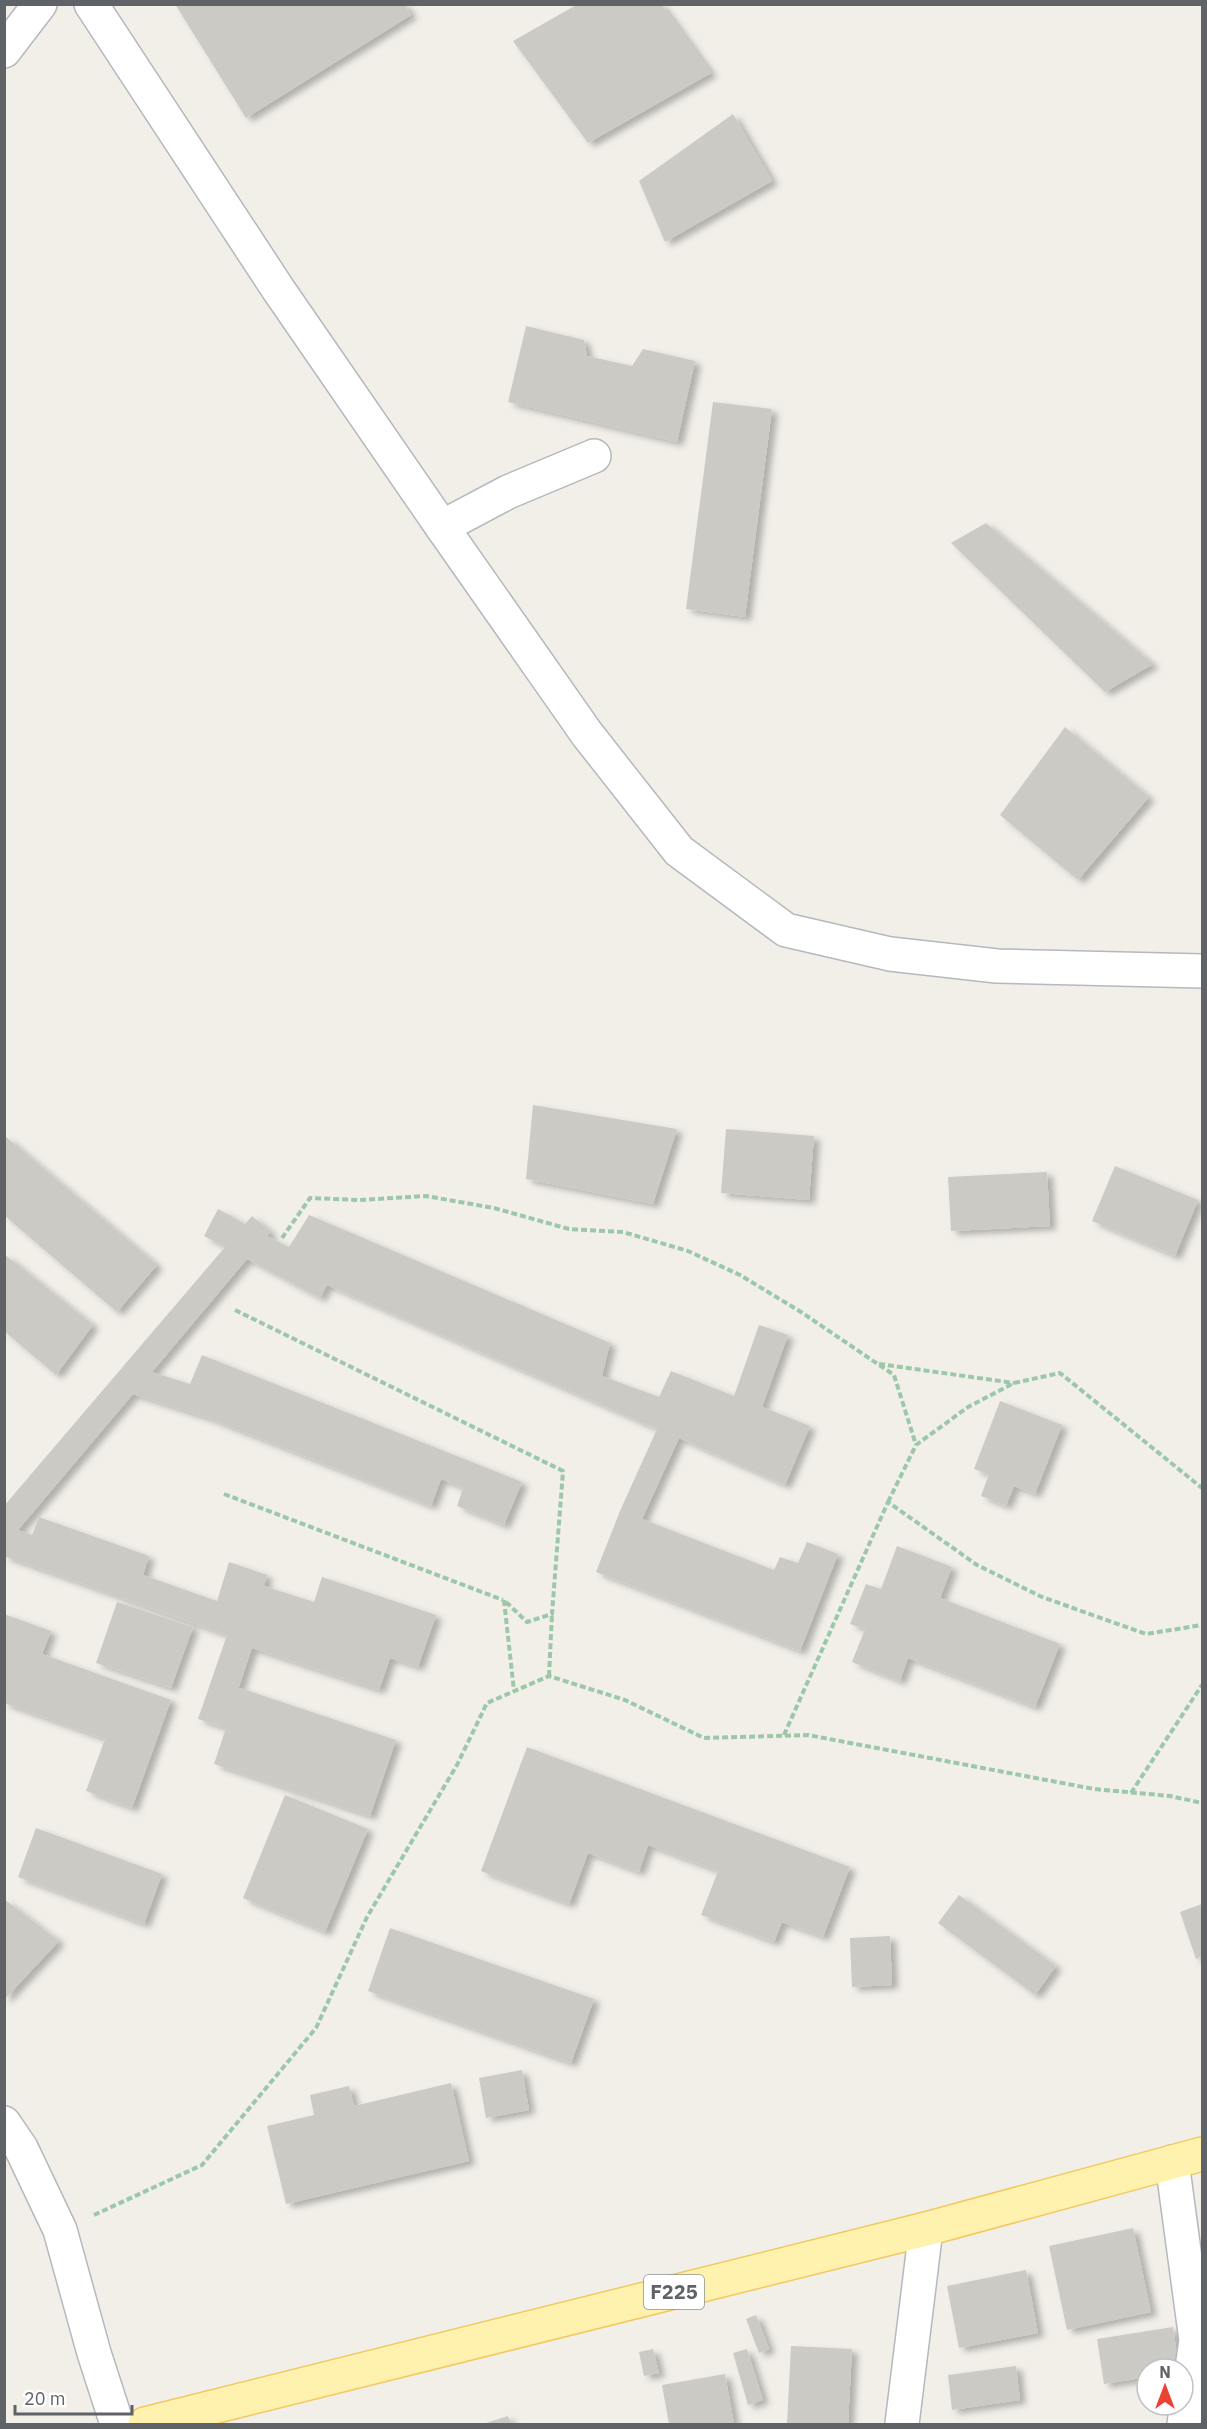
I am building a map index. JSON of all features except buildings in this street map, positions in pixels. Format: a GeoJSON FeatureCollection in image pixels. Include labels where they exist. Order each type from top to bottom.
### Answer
{"type":"FeatureCollection","features":[{"type":"Feature","properties":{"kind":"main road","name":"F225"},"geometry":{"type":"LineString","coordinates":[[145,2424],[926,2229],[1203,2154]]}},
{"type":"Feature","properties":{"kind":"street"},"geometry":{"type":"LineString","coordinates":[[4,51],[40,4]]}},
{"type":"Feature","properties":{"kind":"street"},"geometry":{"type":"LineString","coordinates":[[91,4],[278,289],[442,527],[587,734],[679,851],[786,930],[890,954],[997,966],[1203,971]]}},
{"type":"Feature","properties":{"kind":"street"},"geometry":{"type":"LineString","coordinates":[[442,527],[508,492],[594,456]]}},
{"type":"Feature","properties":{"kind":"street"},"geometry":{"type":"LineString","coordinates":[[4,2123],[21,2148],[60,2230],[94,2353],[117,2424]]}},
{"type":"Feature","properties":{"kind":"street"},"geometry":{"type":"LineString","coordinates":[[1172,2162],[1196,2340],[1184,2424]]}},
{"type":"Feature","properties":{"kind":"street"},"geometry":{"type":"LineString","coordinates":[[902,2424],[926,2229]]}},
{"type":"Feature","properties":{"kind":"path"},"geometry":{"type":"LineString","coordinates":[[282,1238],[310,1198],[360,1200],[426,1196],[494,1208],[569,1229],[623,1232],[688,1251],[740,1275],[801,1312],[894,1375],[916,1445]]}},
{"type":"Feature","properties":{"kind":"path"},"geometry":{"type":"LineString","coordinates":[[235,1310],[563,1471],[549,1676]]}},
{"type":"Feature","properties":{"kind":"path"},"geometry":{"type":"LineString","coordinates":[[876,1363],[1014,1383]]}},
{"type":"Feature","properties":{"kind":"path"},"geometry":{"type":"LineString","coordinates":[[784,1735],[888,1502],[916,1445],[968,1407],[1014,1383],[1060,1373],[1203,1488]]}},
{"type":"Feature","properties":{"kind":"path"},"geometry":{"type":"LineString","coordinates":[[224,1494],[504,1600],[527,1622],[552,1614]]}},
{"type":"Feature","properties":{"kind":"path"},"geometry":{"type":"LineString","coordinates":[[888,1502],[976,1565],[1042,1596],[1146,1634],[1203,1624]]}},
{"type":"Feature","properties":{"kind":"path"},"geometry":{"type":"LineString","coordinates":[[504,1600],[514,1691]]}},
{"type":"Feature","properties":{"kind":"path"},"geometry":{"type":"LineString","coordinates":[[60,2230],[202,2165],[316,2028],[367,1917],[457,1765],[488,1703],[549,1676],[625,1700],[704,1738],[808,1735],[1094,1789],[1203,1803]]}},
{"type":"Feature","properties":{"kind":"path"},"geometry":{"type":"LineString","coordinates":[[1131,1793],[1203,1684]]}}]}
